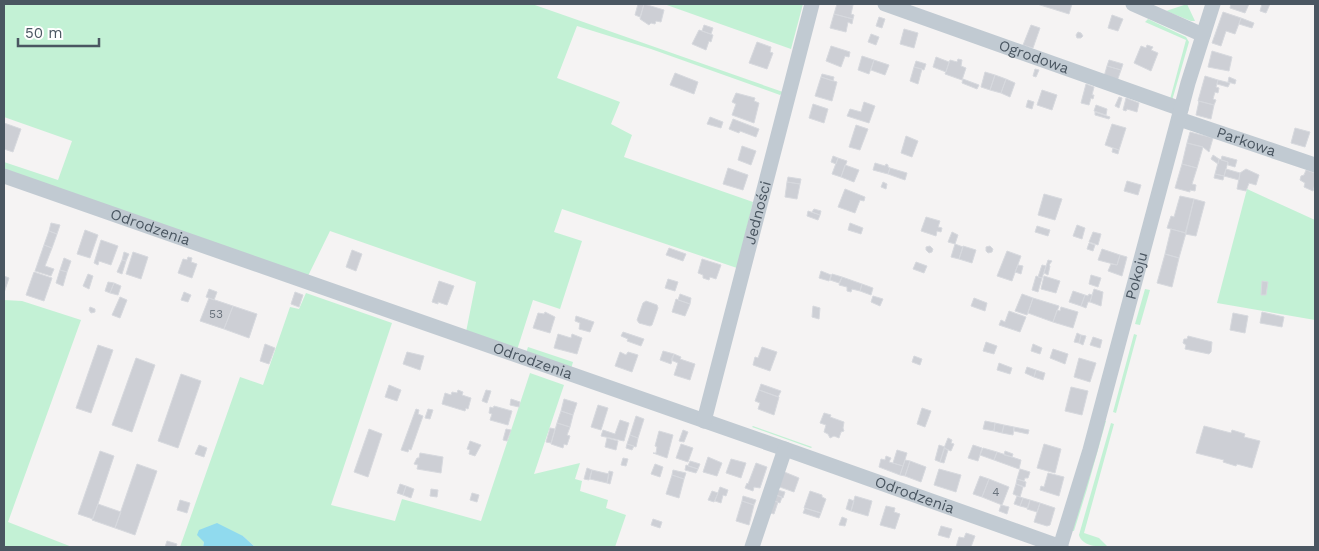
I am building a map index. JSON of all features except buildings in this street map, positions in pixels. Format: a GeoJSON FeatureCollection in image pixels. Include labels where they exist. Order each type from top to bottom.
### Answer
{"type":"FeatureCollection","features":[{"type":"Feature","properties":{"kind":"street","name":"Jedności"},"geometry":{"type":"LineString","coordinates":[[704,421],[812,4]]}},
{"type":"Feature","properties":{"kind":"street","name":"Ogrodowa"},"geometry":{"type":"LineString","coordinates":[[885,4],[1180,114]]}},
{"type":"Feature","properties":{"kind":"street"},"geometry":{"type":"LineString","coordinates":[[1133,4],[1202,35]]}},
{"type":"Feature","properties":{"kind":"street","name":"Pokoju"},"geometry":{"type":"LineString","coordinates":[[1060,547],[1083,475],[1180,114],[1202,35],[1213,4]]}},
{"type":"Feature","properties":{"kind":"street","name":"Parkowa"},"geometry":{"type":"LineString","coordinates":[[1180,114],[1315,164]]}},
{"type":"Feature","properties":{"kind":"street","name":"Odrodzenia"},"geometry":{"type":"LineString","coordinates":[[4,176],[1060,547]]}},
{"type":"Feature","properties":{"kind":"street"},"geometry":{"type":"LineString","coordinates":[[752,547],[785,449]]}},
{"type":"Feature","properties":{"kind":"green space"},"geometry":{"type":"Polygon","coordinates":[[[4,4],[532,4],[783,92],[780,95],[651,49],[577,26],[557,78],[620,102],[611,124],[632,135],[624,157],[753,202],[737,268],[562,209],[554,232],[582,241],[560,309],[533,300],[517,350],[466,332],[476,282],[330,231],[308,276],[4,170],[4,162],[58,180],[72,141],[4,117],[4,4]]]}},
{"type":"Feature","properties":{"kind":"green space"},"geometry":{"type":"Polygon","coordinates":[[[664,4],[803,4],[791,49],[664,4]]]}},
{"type":"Feature","properties":{"kind":"green space"},"geometry":{"type":"Polygon","coordinates":[[[1187,4],[1195,21],[1166,11],[1187,4]]]}},
{"type":"Feature","properties":{"kind":"green space"},"geometry":{"type":"Polygon","coordinates":[[[1148,19],[1186,37],[1189,42],[1171,104],[1169,103],[1186,40],[1145,22],[1148,19]]]}},
{"type":"Feature","properties":{"kind":"green space"},"geometry":{"type":"Polygon","coordinates":[[[1247,189],[1315,220],[1315,320],[1217,303],[1247,189]]]}},
{"type":"Feature","properties":{"kind":"green space"},"geometry":{"type":"Polygon","coordinates":[[[1145,289],[1150,290],[1140,325],[1135,324],[1145,289]]]}},
{"type":"Feature","properties":{"kind":"green space"},"geometry":{"type":"Polygon","coordinates":[[[306,293],[392,323],[331,505],[395,521],[402,499],[481,521],[530,373],[564,385],[534,474],[580,463],[575,479],[582,481],[580,491],[608,500],[606,508],[626,515],[615,547],[255,547],[243,536],[204,542],[203,547],[180,547],[240,377],[263,385],[290,307],[299,309],[306,293]]]}},
{"type":"Feature","properties":{"kind":"green space"},"geometry":{"type":"Polygon","coordinates":[[[4,300],[22,301],[81,320],[8,522],[72,547],[4,547],[4,300]]]}},
{"type":"Feature","properties":{"kind":"green space"},"geometry":{"type":"Polygon","coordinates":[[[1134,334],[1137,335],[1116,413],[1113,412],[1134,334]]]}},
{"type":"Feature","properties":{"kind":"green space"},"geometry":{"type":"Polygon","coordinates":[[[528,347],[573,362],[571,369],[526,353],[528,347]]]}},
{"type":"Feature","properties":{"kind":"green space"},"geometry":{"type":"Polygon","coordinates":[[[1104,421],[1106,421],[1087,489],[1074,531],[1072,531],[1104,421]]]}},
{"type":"Feature","properties":{"kind":"green space"},"geometry":{"type":"Polygon","coordinates":[[[1111,423],[1114,424],[1084,533],[1099,538],[1108,547],[1100,547],[1083,542],[1079,535],[1111,423]]]}},
{"type":"Feature","properties":{"kind":"green space"},"geometry":{"type":"Polygon","coordinates":[[[753,426],[812,447],[752,427],[753,426]]]}},
{"type":"Feature","properties":{"kind":"water"},"geometry":{"type":"Polygon","coordinates":[[[217,523],[243,536],[255,547],[203,547],[204,542],[197,535],[199,530],[217,523]]]}}]}
